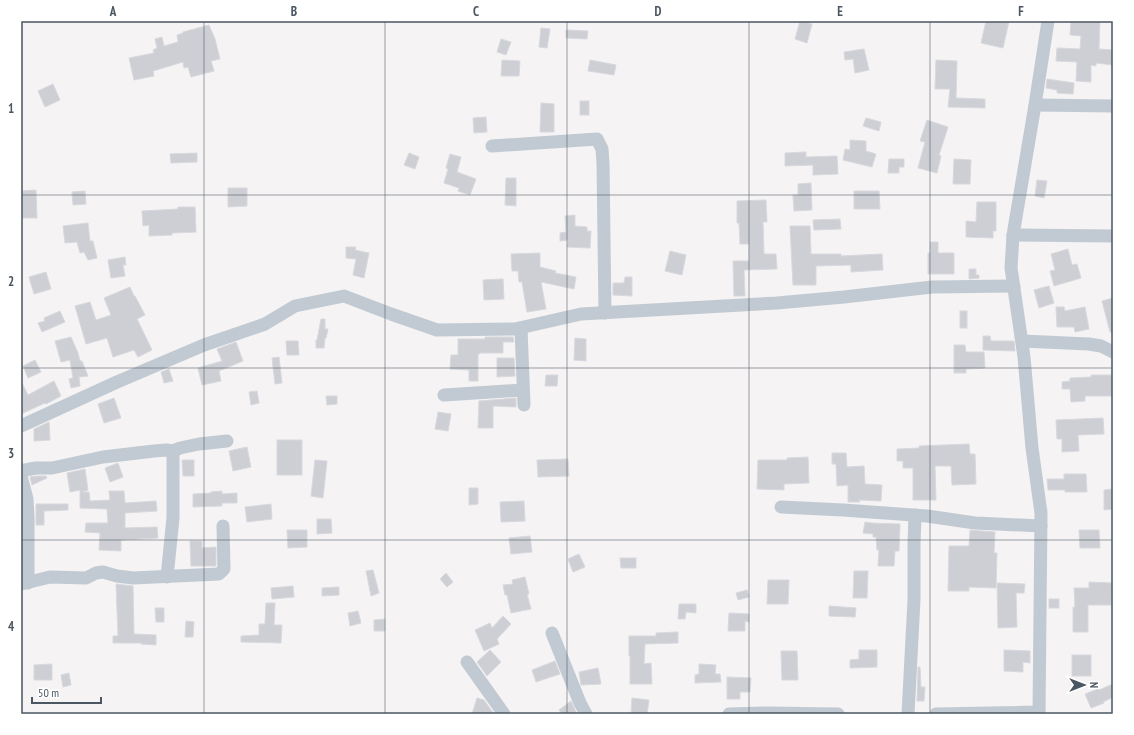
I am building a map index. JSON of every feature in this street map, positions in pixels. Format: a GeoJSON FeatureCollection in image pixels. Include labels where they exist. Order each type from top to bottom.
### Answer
{"type":"FeatureCollection","features":[{"type":"Feature","properties":{"kind":"street"},"geometry":{"type":"LineString","coordinates":[[936,714],[1039,713],[1041,526],[1022,341],[1011,268],[1013,235],[1048,21]]}},
{"type":"Feature","properties":{"kind":"street"},"geometry":{"type":"LineString","coordinates":[[1035,105],[1113,106]]}},
{"type":"Feature","properties":{"kind":"street"},"geometry":{"type":"LineString","coordinates":[[492,146],[597,139],[602,149],[605,313]]}},
{"type":"Feature","properties":{"kind":"street"},"geometry":{"type":"LineString","coordinates":[[1013,235],[1113,236]]}},
{"type":"Feature","properties":{"kind":"street"},"geometry":{"type":"LineString","coordinates":[[21,426],[117,382],[204,346],[265,324],[295,306],[344,296],[437,330],[515,329],[581,314],[837,298],[932,287],[1014,286]]}},
{"type":"Feature","properties":{"kind":"street"},"geometry":{"type":"LineString","coordinates":[[520,328],[524,405]]}},
{"type":"Feature","properties":{"kind":"street"},"geometry":{"type":"LineString","coordinates":[[1022,341],[1089,344],[1101,346],[1113,352]]}},
{"type":"Feature","properties":{"kind":"street"},"geometry":{"type":"LineString","coordinates":[[444,395],[523,390]]}},
{"type":"Feature","properties":{"kind":"street"},"geometry":{"type":"LineString","coordinates":[[223,526],[224,569],[222,573],[215,575],[133,578],[103,572],[82,578],[57,576],[24,583],[28,517],[27,499],[21,476],[22,472],[36,468],[52,468],[103,457],[154,451],[174,451],[180,448],[199,444],[227,441]]}},
{"type":"Feature","properties":{"kind":"street"},"geometry":{"type":"LineString","coordinates":[[167,577],[174,518],[174,451]]}},
{"type":"Feature","properties":{"kind":"street"},"geometry":{"type":"LineString","coordinates":[[781,507],[916,515],[975,523],[1041,526]]}},
{"type":"Feature","properties":{"kind":"street"},"geometry":{"type":"LineString","coordinates":[[908,714],[914,600],[914,544],[916,515]]}},
{"type":"Feature","properties":{"kind":"street"},"geometry":{"type":"LineString","coordinates":[[552,633],[580,703],[586,714]]}},
{"type":"Feature","properties":{"kind":"street"},"geometry":{"type":"LineString","coordinates":[[467,662],[504,714]]}},
{"type":"Feature","properties":{"kind":"street"},"geometry":{"type":"LineString","coordinates":[[729,714],[838,714]]}},
{"type":"Feature","properties":{"kind":"building"},"geometry":{"type":"Polygon","coordinates":[[[800,21],[812,24],[807,43],[795,39],[800,21]]]}},
{"type":"Feature","properties":{"kind":"building"},"geometry":{"type":"Polygon","coordinates":[[[986,21],[1009,21],[1003,48],[981,43],[986,21]]]}},
{"type":"Feature","properties":{"kind":"building"},"geometry":{"type":"Polygon","coordinates":[[[1071,21],[1100,21],[1099,49],[1113,50],[1113,65],[1096,63],[1096,66],[1091,65],[1091,82],[1076,81],[1077,62],[1056,61],[1057,48],[1080,49],[1081,36],[1070,35],[1071,21]]]}},
{"type":"Feature","properties":{"kind":"building"},"geometry":{"type":"Polygon","coordinates":[[[209,25],[215,39],[220,59],[211,61],[214,71],[191,77],[188,67],[184,68],[183,62],[153,71],[154,76],[134,80],[129,58],[154,53],[153,50],[157,48],[155,39],[162,37],[164,46],[178,42],[177,35],[183,32],[209,25]]]}},
{"type":"Feature","properties":{"kind":"building"},"geometry":{"type":"Polygon","coordinates":[[[541,28],[550,29],[547,48],[539,47],[541,28]]]}},
{"type":"Feature","properties":{"kind":"building"},"geometry":{"type":"Polygon","coordinates":[[[566,30],[588,31],[587,39],[566,38],[566,30]]]}},
{"type":"Feature","properties":{"kind":"building"},"geometry":{"type":"Polygon","coordinates":[[[501,39],[511,42],[506,55],[497,52],[501,39]]]}},
{"type":"Feature","properties":{"kind":"building"},"geometry":{"type":"Polygon","coordinates":[[[864,49],[869,70],[855,73],[853,59],[845,60],[844,52],[864,49]]]}},
{"type":"Feature","properties":{"kind":"building"},"geometry":{"type":"Polygon","coordinates":[[[502,60],[520,61],[519,76],[501,76],[502,60]]]}},
{"type":"Feature","properties":{"kind":"building"},"geometry":{"type":"Polygon","coordinates":[[[590,60],[616,65],[614,75],[588,71],[590,60]]]}},
{"type":"Feature","properties":{"kind":"building"},"geometry":{"type":"Polygon","coordinates":[[[936,60],[957,61],[956,98],[985,99],[985,108],[948,107],[950,89],[935,89],[936,60]]]}},
{"type":"Feature","properties":{"kind":"building"},"geometry":{"type":"Polygon","coordinates":[[[1047,79],[1074,83],[1073,94],[1057,93],[1057,90],[1046,88],[1047,79]]]}},
{"type":"Feature","properties":{"kind":"building"},"geometry":{"type":"Polygon","coordinates":[[[53,84],[60,100],[45,107],[38,91],[53,84]]]}},
{"type":"Feature","properties":{"kind":"building"},"geometry":{"type":"Polygon","coordinates":[[[580,101],[589,101],[589,115],[580,115],[580,101]]]}},
{"type":"Feature","properties":{"kind":"building"},"geometry":{"type":"Polygon","coordinates":[[[541,103],[554,104],[554,132],[540,132],[541,103]]]}},
{"type":"Feature","properties":{"kind":"building"},"geometry":{"type":"Polygon","coordinates":[[[486,117],[487,132],[474,133],[473,118],[486,117]]]}},
{"type":"Feature","properties":{"kind":"building"},"geometry":{"type":"Polygon","coordinates":[[[866,118],[881,122],[879,131],[863,126],[866,118]]]}},
{"type":"Feature","properties":{"kind":"building"},"geometry":{"type":"Polygon","coordinates":[[[927,120],[948,127],[939,155],[941,156],[937,173],[918,168],[925,142],[920,141],[927,120]]]}},
{"type":"Feature","properties":{"kind":"building"},"geometry":{"type":"Polygon","coordinates":[[[850,140],[866,141],[866,151],[876,154],[872,167],[843,160],[845,149],[850,150],[850,140]]]}},
{"type":"Feature","properties":{"kind":"building"},"geometry":{"type":"Polygon","coordinates":[[[806,152],[806,157],[837,156],[838,174],[813,175],[813,165],[785,166],[785,153],[806,152]]]}},
{"type":"Feature","properties":{"kind":"building"},"geometry":{"type":"Polygon","coordinates":[[[197,153],[197,162],[171,163],[170,154],[197,153]]]}},
{"type":"Feature","properties":{"kind":"building"},"geometry":{"type":"Polygon","coordinates":[[[409,153],[419,157],[415,169],[404,165],[409,153]]]}},
{"type":"Feature","properties":{"kind":"building"},"geometry":{"type":"Polygon","coordinates":[[[450,154],[461,157],[457,172],[476,179],[470,195],[458,191],[459,188],[444,183],[450,154]]]}},
{"type":"Feature","properties":{"kind":"building"},"geometry":{"type":"Polygon","coordinates":[[[889,159],[904,159],[904,167],[899,167],[899,173],[888,173],[889,159]]]}},
{"type":"Feature","properties":{"kind":"building"},"geometry":{"type":"Polygon","coordinates":[[[954,159],[971,160],[970,184],[953,184],[954,159]]]}},
{"type":"Feature","properties":{"kind":"building"},"geometry":{"type":"Polygon","coordinates":[[[506,178],[516,178],[516,206],[505,205],[506,178]]]}},
{"type":"Feature","properties":{"kind":"building"},"geometry":{"type":"Polygon","coordinates":[[[1037,180],[1047,181],[1044,198],[1035,196],[1037,180]]]}},
{"type":"Feature","properties":{"kind":"building"},"geometry":{"type":"Polygon","coordinates":[[[811,183],[812,210],[794,211],[793,195],[798,195],[798,184],[811,183]]]}},
{"type":"Feature","properties":{"kind":"building"},"geometry":{"type":"Polygon","coordinates":[[[228,188],[247,188],[247,206],[228,207],[228,188]]]}},
{"type":"Feature","properties":{"kind":"building"},"geometry":{"type":"Polygon","coordinates":[[[36,190],[37,218],[21,218],[21,191],[36,190]]]}},
{"type":"Feature","properties":{"kind":"building"},"geometry":{"type":"Polygon","coordinates":[[[85,191],[86,204],[73,205],[72,192],[85,191]]]}},
{"type":"Feature","properties":{"kind":"building"},"geometry":{"type":"Polygon","coordinates":[[[854,191],[879,191],[880,209],[854,209],[854,191]]]}},
{"type":"Feature","properties":{"kind":"building"},"geometry":{"type":"Polygon","coordinates":[[[766,200],[767,222],[763,222],[764,254],[776,254],[777,269],[744,270],[745,296],[734,296],[733,261],[749,261],[749,244],[740,244],[739,223],[737,223],[737,201],[766,200]]]}},
{"type":"Feature","properties":{"kind":"building"},"geometry":{"type":"Polygon","coordinates":[[[977,202],[996,202],[996,231],[993,231],[993,238],[966,237],[966,221],[976,222],[977,202]]]}},
{"type":"Feature","properties":{"kind":"building"},"geometry":{"type":"Polygon","coordinates":[[[178,207],[195,207],[196,232],[149,236],[149,225],[143,226],[142,211],[178,209],[178,207]]]}},
{"type":"Feature","properties":{"kind":"building"},"geometry":{"type":"Polygon","coordinates":[[[575,215],[575,226],[587,227],[587,231],[591,231],[590,248],[567,247],[568,240],[560,241],[560,233],[566,232],[565,216],[575,215]]]}},
{"type":"Feature","properties":{"kind":"building"},"geometry":{"type":"Polygon","coordinates":[[[840,219],[841,229],[814,230],[813,220],[840,219]]]}},
{"type":"Feature","properties":{"kind":"building"},"geometry":{"type":"Polygon","coordinates":[[[88,223],[90,241],[93,241],[97,258],[88,260],[84,252],[80,253],[77,242],[65,243],[63,226],[88,223]]]}},
{"type":"Feature","properties":{"kind":"building"},"geometry":{"type":"Polygon","coordinates":[[[790,226],[810,226],[811,254],[841,254],[841,256],[882,254],[883,270],[851,272],[851,265],[816,266],[816,285],[793,285],[790,226]]]}},
{"type":"Feature","properties":{"kind":"building"},"geometry":{"type":"Polygon","coordinates":[[[930,242],[938,242],[938,253],[954,253],[954,274],[928,274],[928,253],[930,253],[930,242]]]}},
{"type":"Feature","properties":{"kind":"building"},"geometry":{"type":"Polygon","coordinates":[[[346,247],[356,247],[355,250],[369,253],[364,278],[353,275],[356,259],[346,258],[346,247]]]}},
{"type":"Feature","properties":{"kind":"building"},"geometry":{"type":"Polygon","coordinates":[[[1068,249],[1072,265],[1077,264],[1081,278],[1054,286],[1050,271],[1055,270],[1051,254],[1068,249]]]}},
{"type":"Feature","properties":{"kind":"building"},"geometry":{"type":"Polygon","coordinates":[[[670,251],[686,255],[682,275],[665,271],[670,251]]]}},
{"type":"Feature","properties":{"kind":"building"},"geometry":{"type":"Polygon","coordinates":[[[540,253],[540,267],[556,271],[555,273],[576,277],[574,289],[541,282],[546,309],[527,312],[522,282],[519,282],[518,271],[512,271],[511,254],[540,253]]]}},
{"type":"Feature","properties":{"kind":"building"},"geometry":{"type":"Polygon","coordinates":[[[125,257],[126,265],[123,265],[125,276],[111,278],[108,260],[125,257]]]}},
{"type":"Feature","properties":{"kind":"building"},"geometry":{"type":"Polygon","coordinates":[[[969,269],[976,269],[976,275],[979,275],[979,278],[969,279],[969,269]]]}},
{"type":"Feature","properties":{"kind":"building"},"geometry":{"type":"Polygon","coordinates":[[[46,272],[51,289],[34,294],[29,277],[46,272]]]}},
{"type":"Feature","properties":{"kind":"building"},"geometry":{"type":"Polygon","coordinates":[[[625,277],[632,277],[632,296],[613,295],[613,283],[624,283],[625,277]]]}},
{"type":"Feature","properties":{"kind":"building"},"geometry":{"type":"Polygon","coordinates":[[[503,279],[504,299],[484,300],[483,280],[503,279]]]}},
{"type":"Feature","properties":{"kind":"building"},"geometry":{"type":"Polygon","coordinates":[[[1049,286],[1054,303],[1039,308],[1034,290],[1049,286]]]}},
{"type":"Feature","properties":{"kind":"building"},"geometry":{"type":"Polygon","coordinates":[[[130,287],[145,315],[137,319],[152,350],[138,357],[134,350],[113,357],[107,338],[86,344],[75,306],[90,302],[96,320],[111,315],[104,298],[130,287]]]}},
{"type":"Feature","properties":{"kind":"building"},"geometry":{"type":"Polygon","coordinates":[[[1113,298],[1113,332],[1110,332],[1102,301],[1113,298]]]}},
{"type":"Feature","properties":{"kind":"building"},"geometry":{"type":"Polygon","coordinates":[[[1056,307],[1064,307],[1065,311],[1085,307],[1089,329],[1075,332],[1074,327],[1057,327],[1056,307]]]}},
{"type":"Feature","properties":{"kind":"building"},"geometry":{"type":"Polygon","coordinates":[[[60,311],[65,322],[42,332],[38,323],[45,321],[44,318],[60,311]]]}},
{"type":"Feature","properties":{"kind":"building"},"geometry":{"type":"Polygon","coordinates":[[[960,311],[967,311],[967,328],[960,328],[960,311]]]}},
{"type":"Feature","properties":{"kind":"building"},"geometry":{"type":"Polygon","coordinates":[[[321,319],[325,319],[325,329],[328,329],[324,348],[316,348],[316,340],[321,319]]]}},
{"type":"Feature","properties":{"kind":"building"},"geometry":{"type":"Polygon","coordinates":[[[983,336],[990,336],[991,341],[1014,341],[1015,351],[983,350],[983,336]]]}},
{"type":"Feature","properties":{"kind":"building"},"geometry":{"type":"Polygon","coordinates":[[[71,337],[80,361],[82,361],[88,376],[79,377],[80,386],[71,388],[69,379],[73,378],[70,360],[61,362],[55,341],[71,337]]]}},
{"type":"Feature","properties":{"kind":"building"},"geometry":{"type":"Polygon","coordinates":[[[485,337],[513,337],[514,342],[503,342],[503,353],[478,354],[478,381],[469,381],[469,370],[450,369],[451,355],[458,355],[458,339],[485,339],[485,337]]]}},
{"type":"Feature","properties":{"kind":"building"},"geometry":{"type":"Polygon","coordinates":[[[575,338],[586,339],[586,361],[574,360],[575,338]]]}},
{"type":"Feature","properties":{"kind":"building"},"geometry":{"type":"Polygon","coordinates":[[[286,341],[298,341],[299,355],[287,355],[286,341]]]}},
{"type":"Feature","properties":{"kind":"building"},"geometry":{"type":"Polygon","coordinates":[[[236,342],[243,361],[219,371],[221,381],[202,385],[198,368],[222,361],[217,349],[236,342]]]}},
{"type":"Feature","properties":{"kind":"building"},"geometry":{"type":"Polygon","coordinates":[[[954,345],[965,345],[966,352],[984,352],[985,368],[966,369],[966,373],[954,373],[954,345]]]}},
{"type":"Feature","properties":{"kind":"building"},"geometry":{"type":"Polygon","coordinates":[[[279,357],[282,383],[275,384],[272,358],[279,357]]]}},
{"type":"Feature","properties":{"kind":"building"},"geometry":{"type":"Polygon","coordinates":[[[497,358],[514,358],[515,376],[497,377],[497,358]]]}},
{"type":"Feature","properties":{"kind":"building"},"geometry":{"type":"Polygon","coordinates":[[[35,360],[41,372],[28,378],[23,366],[35,360]]]}},
{"type":"Feature","properties":{"kind":"building"},"geometry":{"type":"Polygon","coordinates":[[[169,369],[173,381],[164,383],[161,372],[169,369]]]}},
{"type":"Feature","properties":{"kind":"building"},"geometry":{"type":"Polygon","coordinates":[[[546,375],[558,375],[557,386],[545,386],[546,375]]]}},
{"type":"Feature","properties":{"kind":"building"},"geometry":{"type":"Polygon","coordinates":[[[1091,375],[1113,375],[1113,396],[1085,396],[1085,401],[1071,402],[1070,389],[1062,389],[1062,382],[1070,381],[1070,378],[1091,377],[1091,375]]]}},
{"type":"Feature","properties":{"kind":"building"},"geometry":{"type":"Polygon","coordinates":[[[21,381],[28,395],[54,381],[61,396],[21,414],[21,381]]]}},
{"type":"Feature","properties":{"kind":"building"},"geometry":{"type":"Polygon","coordinates":[[[257,391],[259,403],[251,405],[249,392],[257,391]]]}},
{"type":"Feature","properties":{"kind":"building"},"geometry":{"type":"Polygon","coordinates":[[[326,396],[337,396],[337,404],[327,405],[326,396]]]}},
{"type":"Feature","properties":{"kind":"building"},"geometry":{"type":"Polygon","coordinates":[[[114,398],[121,418],[104,423],[98,404],[114,398]]]}},
{"type":"Feature","properties":{"kind":"building"},"geometry":{"type":"Polygon","coordinates":[[[516,398],[516,407],[493,406],[493,428],[478,428],[479,401],[516,398]]]}},
{"type":"Feature","properties":{"kind":"building"},"geometry":{"type":"Polygon","coordinates":[[[438,412],[451,414],[448,431],[435,429],[438,412]]]}},
{"type":"Feature","properties":{"kind":"building"},"geometry":{"type":"Polygon","coordinates":[[[1103,418],[1104,434],[1078,435],[1079,451],[1062,452],[1062,439],[1057,439],[1056,420],[1103,418]]]}},
{"type":"Feature","properties":{"kind":"building"},"geometry":{"type":"Polygon","coordinates":[[[49,422],[50,440],[34,441],[34,429],[49,422]]]}},
{"type":"Feature","properties":{"kind":"building"},"geometry":{"type":"Polygon","coordinates":[[[277,440],[302,440],[302,475],[277,475],[277,440]]]}},
{"type":"Feature","properties":{"kind":"building"},"geometry":{"type":"Polygon","coordinates":[[[969,444],[970,454],[975,454],[976,484],[952,485],[951,466],[935,466],[936,500],[913,500],[913,468],[903,468],[903,461],[897,461],[897,449],[919,448],[919,446],[969,444]]]}},
{"type":"Feature","properties":{"kind":"building"},"geometry":{"type":"Polygon","coordinates":[[[247,447],[251,467],[233,471],[229,451],[247,447]]]}},
{"type":"Feature","properties":{"kind":"building"},"geometry":{"type":"Polygon","coordinates":[[[832,453],[846,453],[847,467],[864,466],[865,484],[882,485],[881,501],[859,500],[860,502],[848,502],[848,485],[837,486],[836,464],[832,464],[832,453]]]}},
{"type":"Feature","properties":{"kind":"building"},"geometry":{"type":"Polygon","coordinates":[[[808,457],[809,483],[784,484],[784,490],[757,489],[758,460],[787,460],[787,458],[808,457]]]}},
{"type":"Feature","properties":{"kind":"building"},"geometry":{"type":"Polygon","coordinates":[[[568,459],[569,476],[538,477],[537,460],[568,459]]]}},
{"type":"Feature","properties":{"kind":"building"},"geometry":{"type":"Polygon","coordinates":[[[182,460],[194,460],[194,476],[183,476],[182,460]]]}},
{"type":"Feature","properties":{"kind":"building"},"geometry":{"type":"Polygon","coordinates":[[[315,460],[327,461],[323,498],[311,496],[315,460]]]}},
{"type":"Feature","properties":{"kind":"building"},"geometry":{"type":"Polygon","coordinates":[[[118,463],[123,477],[110,482],[105,468],[118,463]]]}},
{"type":"Feature","properties":{"kind":"building"},"geometry":{"type":"Polygon","coordinates":[[[85,469],[88,490],[82,492],[89,492],[90,501],[110,500],[109,491],[124,491],[125,503],[156,501],[157,511],[125,513],[125,528],[157,527],[158,538],[121,540],[121,551],[99,550],[100,533],[85,532],[86,523],[108,523],[107,509],[80,508],[80,490],[70,492],[67,473],[85,469]]]}},
{"type":"Feature","properties":{"kind":"building"},"geometry":{"type":"Polygon","coordinates":[[[1064,474],[1086,474],[1087,492],[1048,490],[1047,479],[1064,479],[1064,474]]]}},
{"type":"Feature","properties":{"kind":"building"},"geometry":{"type":"Polygon","coordinates":[[[46,476],[47,478],[32,485],[30,477],[46,476]]]}},
{"type":"Feature","properties":{"kind":"building"},"geometry":{"type":"Polygon","coordinates":[[[469,488],[478,488],[478,504],[469,505],[469,488]]]}},
{"type":"Feature","properties":{"kind":"building"},"geometry":{"type":"Polygon","coordinates":[[[1113,489],[1113,509],[1104,510],[1104,490],[1113,489]]]}},
{"type":"Feature","properties":{"kind":"building"},"geometry":{"type":"Polygon","coordinates":[[[222,491],[222,494],[237,493],[237,503],[222,503],[222,506],[193,507],[193,494],[222,491]]]}},
{"type":"Feature","properties":{"kind":"building"},"geometry":{"type":"Polygon","coordinates":[[[524,501],[525,521],[501,522],[500,502],[524,501]]]}},
{"type":"Feature","properties":{"kind":"building"},"geometry":{"type":"Polygon","coordinates":[[[36,504],[68,504],[68,510],[44,511],[44,525],[36,525],[36,504]]]}},
{"type":"Feature","properties":{"kind":"building"},"geometry":{"type":"Polygon","coordinates":[[[271,504],[272,519],[247,522],[245,507],[271,504]]]}},
{"type":"Feature","properties":{"kind":"building"},"geometry":{"type":"Polygon","coordinates":[[[317,519],[331,519],[332,533],[317,534],[317,519]]]}},
{"type":"Feature","properties":{"kind":"building"},"geometry":{"type":"Polygon","coordinates":[[[865,522],[900,524],[899,551],[895,551],[894,566],[878,566],[879,550],[877,550],[876,537],[873,537],[873,534],[863,533],[865,522]]]}},
{"type":"Feature","properties":{"kind":"building"},"geometry":{"type":"Polygon","coordinates":[[[287,530],[307,530],[307,547],[288,548],[287,530]]]}},
{"type":"Feature","properties":{"kind":"building"},"geometry":{"type":"Polygon","coordinates":[[[970,530],[995,532],[994,553],[997,553],[996,588],[969,587],[969,591],[948,591],[949,546],[969,546],[970,530]]]}},
{"type":"Feature","properties":{"kind":"building"},"geometry":{"type":"Polygon","coordinates":[[[1079,530],[1099,530],[1100,548],[1080,548],[1079,530]]]}},
{"type":"Feature","properties":{"kind":"building"},"geometry":{"type":"Polygon","coordinates":[[[530,536],[532,552],[511,554],[509,538],[530,536]]]}},
{"type":"Feature","properties":{"kind":"building"},"geometry":{"type":"Polygon","coordinates":[[[190,541],[202,541],[202,548],[216,547],[216,566],[191,566],[190,541]]]}},
{"type":"Feature","properties":{"kind":"building"},"geometry":{"type":"Polygon","coordinates":[[[579,554],[585,567],[573,572],[568,559],[579,554]]]}},
{"type":"Feature","properties":{"kind":"building"},"geometry":{"type":"Polygon","coordinates":[[[620,558],[636,558],[636,568],[621,568],[620,558]]]}},
{"type":"Feature","properties":{"kind":"building"},"geometry":{"type":"Polygon","coordinates":[[[373,570],[379,593],[371,596],[366,571],[373,570]]]}},
{"type":"Feature","properties":{"kind":"building"},"geometry":{"type":"Polygon","coordinates":[[[854,571],[868,571],[867,598],[853,598],[854,571]]]}},
{"type":"Feature","properties":{"kind":"building"},"geometry":{"type":"Polygon","coordinates":[[[446,573],[453,582],[447,587],[440,579],[446,573]]]}},
{"type":"Feature","properties":{"kind":"building"},"geometry":{"type":"Polygon","coordinates":[[[525,577],[531,609],[511,613],[503,585],[513,584],[512,580],[525,577]]]}},
{"type":"Feature","properties":{"kind":"building"},"geometry":{"type":"Polygon","coordinates":[[[768,580],[789,580],[788,604],[767,604],[768,580]]]}},
{"type":"Feature","properties":{"kind":"building"},"geometry":{"type":"Polygon","coordinates":[[[1089,582],[1112,583],[1111,605],[1088,605],[1088,632],[1073,632],[1073,607],[1075,607],[1074,588],[1089,588],[1089,582]]]}},
{"type":"Feature","properties":{"kind":"building"},"geometry":{"type":"Polygon","coordinates":[[[997,583],[1025,584],[1024,593],[1016,593],[1017,627],[998,628],[997,583]]]}},
{"type":"Feature","properties":{"kind":"building"},"geometry":{"type":"Polygon","coordinates":[[[116,584],[133,586],[134,634],[156,635],[156,645],[141,643],[113,643],[113,636],[118,636],[116,584]]]}},
{"type":"Feature","properties":{"kind":"building"},"geometry":{"type":"Polygon","coordinates":[[[293,586],[294,597],[272,599],[271,588],[293,586]]]}},
{"type":"Feature","properties":{"kind":"building"},"geometry":{"type":"Polygon","coordinates":[[[339,587],[339,595],[322,596],[322,588],[339,587]]]}},
{"type":"Feature","properties":{"kind":"building"},"geometry":{"type":"Polygon","coordinates":[[[747,590],[749,597],[738,600],[736,593],[747,590]]]}},
{"type":"Feature","properties":{"kind":"building"},"geometry":{"type":"Polygon","coordinates":[[[1049,599],[1059,599],[1059,608],[1049,608],[1049,599]]]}},
{"type":"Feature","properties":{"kind":"building"},"geometry":{"type":"Polygon","coordinates":[[[266,603],[275,603],[274,625],[282,625],[281,643],[241,642],[241,636],[259,635],[259,624],[265,624],[266,603]]]}},
{"type":"Feature","properties":{"kind":"building"},"geometry":{"type":"Polygon","coordinates":[[[679,604],[696,604],[696,613],[686,612],[685,619],[678,619],[679,604]]]}},
{"type":"Feature","properties":{"kind":"building"},"geometry":{"type":"Polygon","coordinates":[[[829,606],[856,608],[855,617],[829,616],[829,606]]]}},
{"type":"Feature","properties":{"kind":"building"},"geometry":{"type":"Polygon","coordinates":[[[155,608],[164,608],[164,622],[156,622],[155,608]]]}},
{"type":"Feature","properties":{"kind":"building"},"geometry":{"type":"Polygon","coordinates":[[[358,611],[361,623],[350,626],[348,613],[358,611]]]}},
{"type":"Feature","properties":{"kind":"building"},"geometry":{"type":"Polygon","coordinates":[[[729,613],[749,614],[749,622],[745,621],[745,631],[728,631],[729,613]]]}},
{"type":"Feature","properties":{"kind":"building"},"geometry":{"type":"Polygon","coordinates":[[[503,616],[511,624],[497,639],[499,644],[484,651],[475,630],[490,623],[492,628],[503,616]]]}},
{"type":"Feature","properties":{"kind":"building"},"geometry":{"type":"Polygon","coordinates":[[[385,619],[385,631],[374,631],[374,620],[385,619]]]}},
{"type":"Feature","properties":{"kind":"building"},"geometry":{"type":"Polygon","coordinates":[[[186,621],[194,622],[193,637],[185,637],[186,621]]]}},
{"type":"Feature","properties":{"kind":"building"},"geometry":{"type":"Polygon","coordinates":[[[678,632],[678,643],[645,644],[644,664],[651,663],[652,684],[630,684],[629,636],[656,636],[656,633],[678,632]]]}},
{"type":"Feature","properties":{"kind":"building"},"geometry":{"type":"Polygon","coordinates":[[[490,650],[501,662],[487,676],[477,662],[490,650]]]}},
{"type":"Feature","properties":{"kind":"building"},"geometry":{"type":"Polygon","coordinates":[[[859,650],[877,650],[877,667],[850,668],[850,660],[859,659],[859,650]]]}},
{"type":"Feature","properties":{"kind":"building"},"geometry":{"type":"Polygon","coordinates":[[[1004,650],[1030,651],[1030,663],[1023,662],[1023,672],[1004,671],[1004,650]]]}},
{"type":"Feature","properties":{"kind":"building"},"geometry":{"type":"Polygon","coordinates":[[[781,651],[797,651],[798,680],[782,680],[781,651]]]}},
{"type":"Feature","properties":{"kind":"building"},"geometry":{"type":"Polygon","coordinates":[[[1072,655],[1091,655],[1091,676],[1072,676],[1072,655]]]}},
{"type":"Feature","properties":{"kind":"building"},"geometry":{"type":"Polygon","coordinates":[[[555,661],[560,674],[536,682],[532,670],[555,661]]]}},
{"type":"Feature","properties":{"kind":"building"},"geometry":{"type":"Polygon","coordinates":[[[52,664],[52,680],[34,680],[34,665],[52,664]]]}},
{"type":"Feature","properties":{"kind":"building"},"geometry":{"type":"Polygon","coordinates":[[[699,664],[716,665],[715,674],[720,674],[721,682],[695,683],[695,675],[699,674],[699,664]]]}},
{"type":"Feature","properties":{"kind":"building"},"geometry":{"type":"Polygon","coordinates":[[[918,667],[920,667],[921,687],[925,687],[924,701],[917,701],[918,667]]]}},
{"type":"Feature","properties":{"kind":"building"},"geometry":{"type":"Polygon","coordinates":[[[598,668],[601,684],[581,685],[579,672],[598,668]]]}},
{"type":"Feature","properties":{"kind":"building"},"geometry":{"type":"Polygon","coordinates":[[[69,673],[71,685],[63,687],[61,675],[69,673]]]}},
{"type":"Feature","properties":{"kind":"building"},"geometry":{"type":"Polygon","coordinates":[[[727,677],[751,678],[750,692],[740,692],[740,699],[727,699],[727,677]]]}},
{"type":"Feature","properties":{"kind":"building"},"geometry":{"type":"Polygon","coordinates":[[[1113,684],[1113,697],[1103,702],[1104,703],[1091,708],[1085,694],[1113,684]]]}},
{"type":"Feature","properties":{"kind":"building"},"geometry":{"type":"Polygon","coordinates":[[[477,698],[484,700],[494,714],[472,714],[477,698]]]}},
{"type":"Feature","properties":{"kind":"building"},"geometry":{"type":"Polygon","coordinates":[[[632,698],[649,700],[647,714],[631,714],[632,698]]]}},
{"type":"Feature","properties":{"kind":"building"},"geometry":{"type":"Polygon","coordinates":[[[571,701],[577,714],[562,714],[559,710],[571,701]]]}}]}
